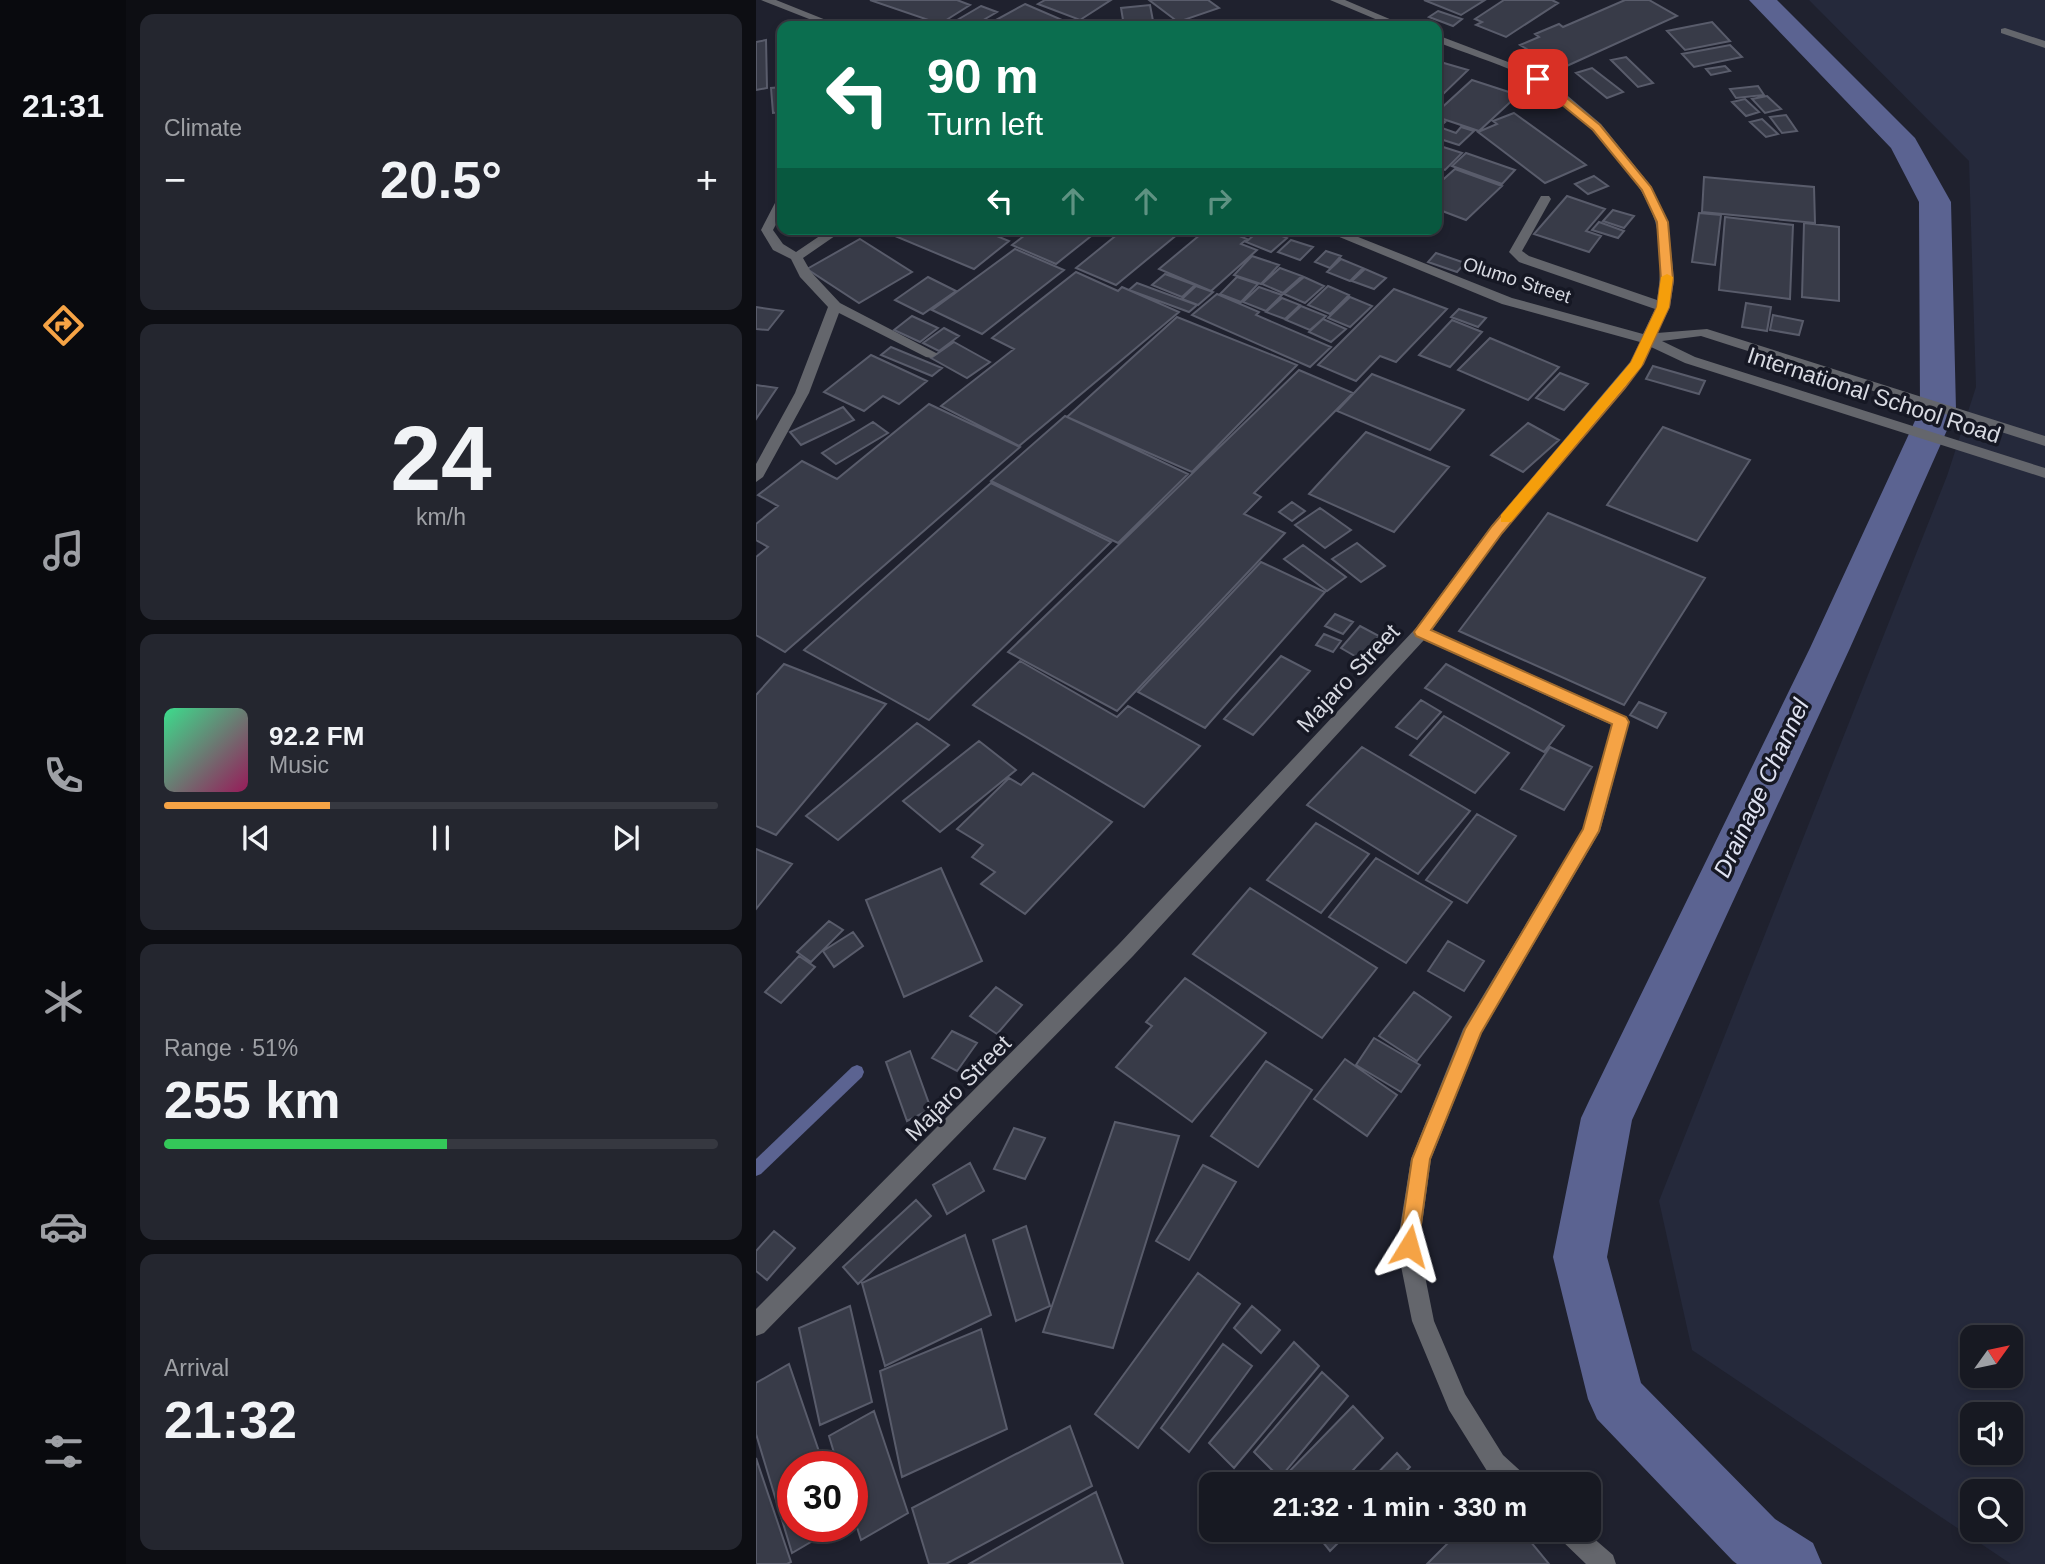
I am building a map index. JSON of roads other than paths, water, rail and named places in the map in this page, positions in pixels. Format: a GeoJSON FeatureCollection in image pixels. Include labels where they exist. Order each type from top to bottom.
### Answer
{"type":"FeatureCollection","features":[{"type":"Feature","properties":{"kind":"street"},"geometry":{"type":"LineString","coordinates":[[766,0],[823,21]]}},
{"type":"Feature","properties":{"kind":"street"},"geometry":{"type":"LineString","coordinates":[[1335,0],[1388,21]]}},
{"type":"Feature","properties":{"kind":"street"},"geometry":{"type":"LineString","coordinates":[[2005,31],[2045,45]]}},
{"type":"Feature","properties":{"kind":"street","name":"Majaro Street"},"geometry":{"type":"LineString","coordinates":[[756,1325],[1126,950],[1422,632],[1497,529],[1636,364],[1663,307],[1667,280],[1662,222],[1647,189],[1597,127],[1551,87],[1525,72],[1442,40]]}},
{"type":"Feature","properties":{"kind":"street"},"geometry":{"type":"LineString","coordinates":[[1545,199],[1515,252],[1524,259],[1663,307]]}},
{"type":"Feature","properties":{"kind":"street"},"geometry":{"type":"LineString","coordinates":[[777,210],[766,230],[778,247],[796,257],[805,274],[835,306],[931,354]]}},
{"type":"Feature","properties":{"kind":"street"},"geometry":{"type":"LineString","coordinates":[[796,257],[830,235]]}},
{"type":"Feature","properties":{"kind":"street","name":"Olumo Street"},"geometry":{"type":"LineString","coordinates":[[1341,235],[1507,301],[1646,339],[1702,332]]}},
{"type":"Feature","properties":{"kind":"street"},"geometry":{"type":"LineString","coordinates":[[756,477],[802,393],[835,306]]}},
{"type":"Feature","properties":{"kind":"street","name":"International School Road"},"geometry":{"type":"LineString","coordinates":[[1702,332],[2045,441]]}},
{"type":"Feature","properties":{"kind":"street","name":"International School Road"},"geometry":{"type":"LineString","coordinates":[[1646,339],[1690,360],[2045,472]]}},
{"type":"Feature","properties":{"kind":"street"},"geometry":{"type":"LineString","coordinates":[[1422,632],[1621,722],[1591,831],[1474,1029],[1421,1159],[1409,1246],[1423,1321],[1457,1402],[1496,1463],[1505,1472]]}},
{"type":"Feature","properties":{"kind":"street"},"geometry":{"type":"LineString","coordinates":[[1580,1542],[1604,1564]]}},
{"type":"Feature","properties":{"kind":"waterway","name":"Drainage Channel"},"geometry":{"type":"LineString","coordinates":[[1762,0],[1904,144],[1935,202],[1938,410],[1830,648],[1607,1118],[1580,1257],[1617,1399],[1754,1540],[1792,1564]]}},
{"type":"Feature","properties":{"kind":"waterway"},"geometry":{"type":"LineString","coordinates":[[756,1169],[857,1072]]}}]}
